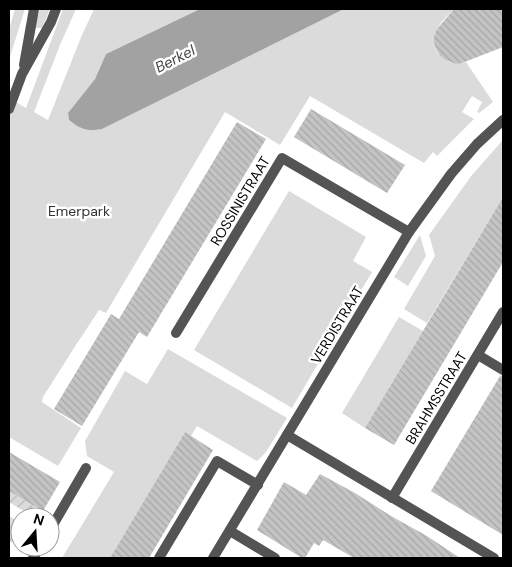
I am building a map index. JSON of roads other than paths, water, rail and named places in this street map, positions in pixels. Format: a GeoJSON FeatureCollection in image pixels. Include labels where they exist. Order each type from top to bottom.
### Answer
{"type":"FeatureCollection","features":[{"type":"Feature","properties":{"kind":"street"},"geometry":{"type":"LineString","coordinates":[[22,74],[34,9]]}},
{"type":"Feature","properties":{"kind":"street"},"geometry":{"type":"LineString","coordinates":[[9,109],[22,74],[51,22],[56,9]]}},
{"type":"Feature","properties":{"kind":"street","name":"VERDISTRAAT"},"geometry":{"type":"LineString","coordinates":[[213,558],[409,232],[451,174],[477,144],[503,120]]}},
{"type":"Feature","properties":{"kind":"street","name":"ROSSINISTRAAT"},"geometry":{"type":"LineString","coordinates":[[176,333],[282,158],[409,232]]}},
{"type":"Feature","properties":{"kind":"street","name":"BRAHMSSTRAAT"},"geometry":{"type":"LineString","coordinates":[[392,498],[503,312]]}},
{"type":"Feature","properties":{"kind":"street"},"geometry":{"type":"LineString","coordinates":[[478,355],[503,370]]}},
{"type":"Feature","properties":{"kind":"street"},"geometry":{"type":"LineString","coordinates":[[287,435],[494,558]]}},
{"type":"Feature","properties":{"kind":"street"},"geometry":{"type":"LineString","coordinates":[[159,558],[217,460],[258,485]]}},
{"type":"Feature","properties":{"kind":"street"},"geometry":{"type":"LineString","coordinates":[[60,513],[86,468]]}},
{"type":"Feature","properties":{"kind":"street"},"geometry":{"type":"LineString","coordinates":[[230,531],[275,558]]}},
{"type":"Feature","properties":{"kind":"water","name":"Berkel"},"geometry":{"type":"Polygon","coordinates":[[[200,9],[344,9],[102,129],[84,129],[69,120],[68,113],[95,79],[106,54],[200,9]]]}},
{"type":"Feature","properties":{"kind":"park label","name":"Emerpark"},"geometry":{"type":"Point","coordinates":[79,211]}}]}
